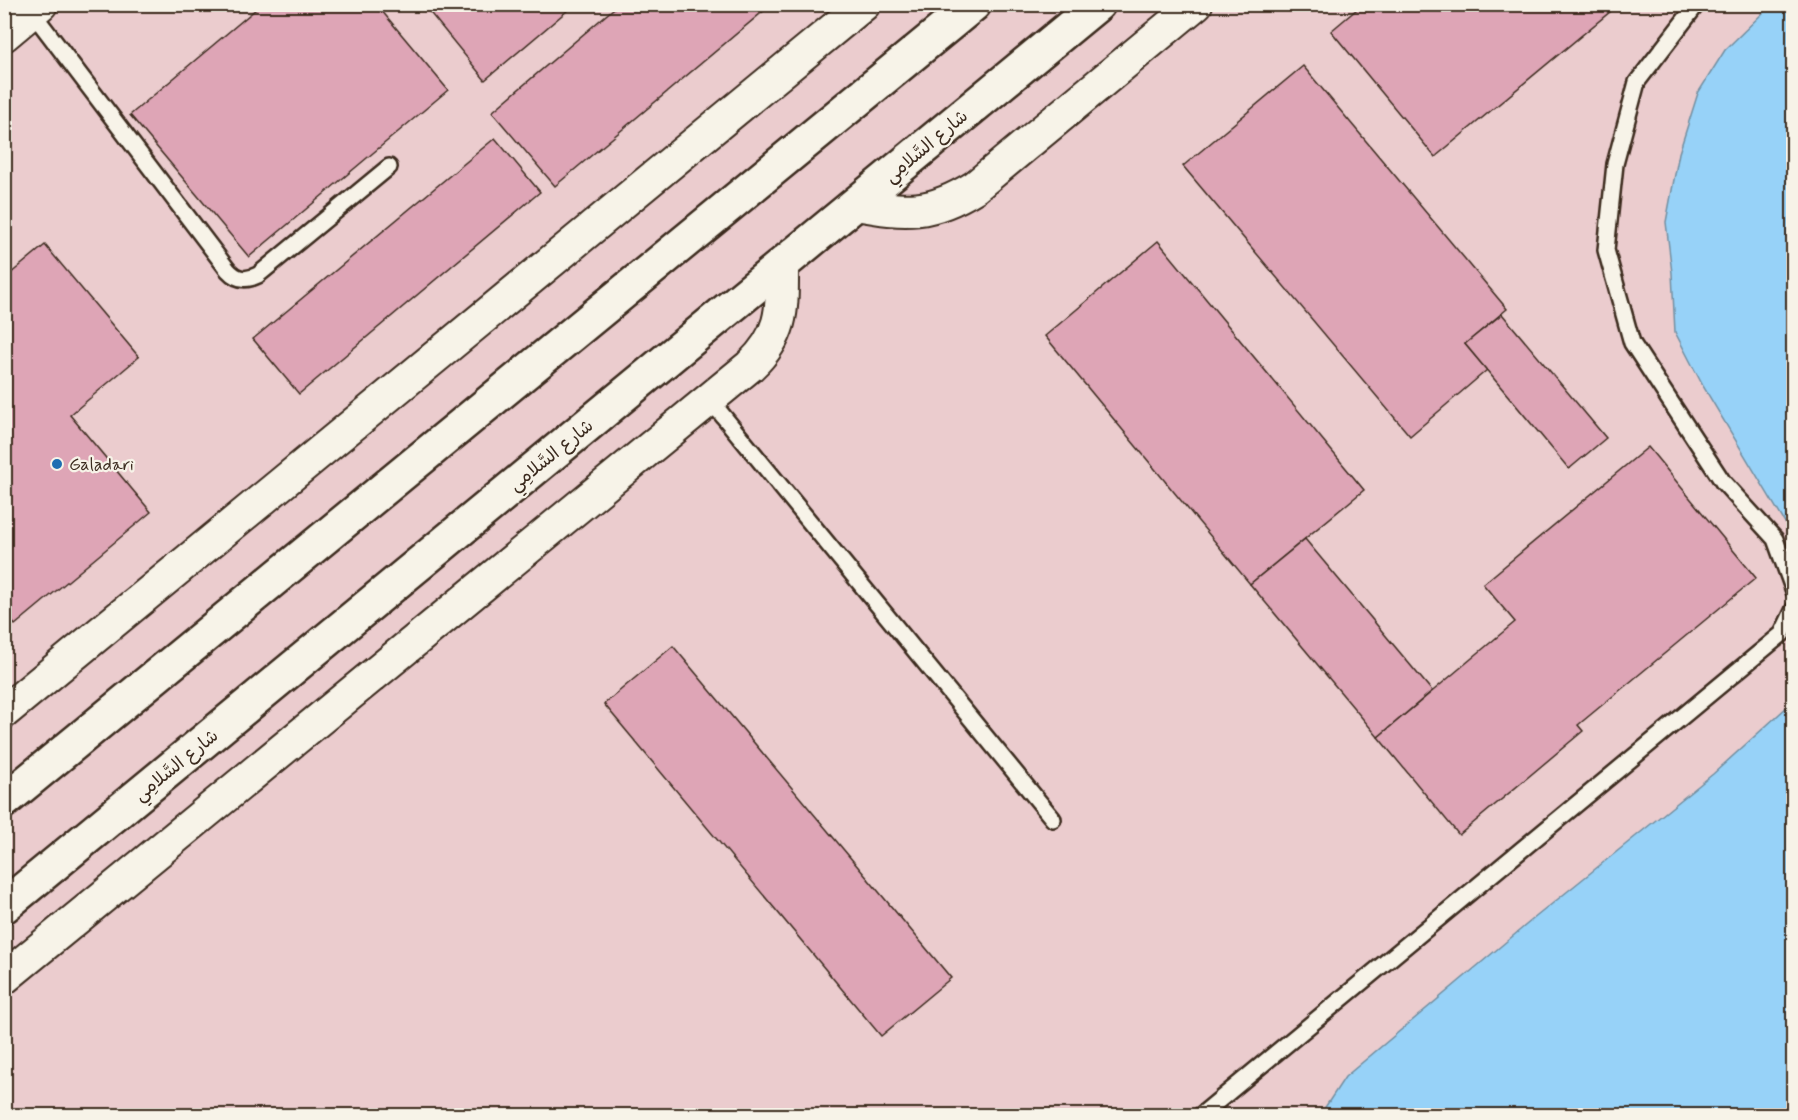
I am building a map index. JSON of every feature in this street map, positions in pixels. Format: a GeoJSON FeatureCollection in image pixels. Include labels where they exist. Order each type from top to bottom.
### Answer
{"type":"FeatureCollection","features":[{"type":"Feature","properties":{"kind":"street"},"geometry":{"type":"LineString","coordinates":[[4,712],[864,4]]}},
{"type":"Feature","properties":{"kind":"street"},"geometry":{"type":"LineString","coordinates":[[4,801],[974,4]]}},
{"type":"Feature","properties":{"kind":"street","name":"شارع السَّلامِي"},"geometry":{"type":"LineString","coordinates":[[4,906],[1098,4]]}},
{"type":"Feature","properties":{"kind":"street"},"geometry":{"type":"LineString","coordinates":[[856,204],[913,211],[935,207],[975,188],[1196,4]]}},
{"type":"Feature","properties":{"kind":"street"},"geometry":{"type":"LineString","coordinates":[[4,978],[710,400],[763,354],[774,338],[780,322],[782,265]]}},
{"type":"Feature","properties":{"kind":"lane"},"geometry":{"type":"LineString","coordinates":[[1696,4],[1637,82],[1615,164],[1606,250],[1632,343],[1723,482],[1775,539],[1794,591]]}},
{"type":"Feature","properties":{"kind":"lane"},"geometry":{"type":"LineString","coordinates":[[20,17],[228,270],[239,278],[252,278],[258,274],[389,167]]}},
{"type":"Feature","properties":{"kind":"lane"},"geometry":{"type":"LineString","coordinates":[[710,400],[1053,819]]}},
{"type":"Feature","properties":{"kind":"lane"},"geometry":{"type":"LineString","coordinates":[[1200,1116],[1782,634],[1794,609]]}},
{"type":"Feature","properties":{"kind":"shaded area"},"geometry":{"type":"Polygon","coordinates":[[[5,5],[1771,5],[1725,50],[1698,93],[1679,153],[1666,222],[1672,273],[1793,536],[1793,696],[1788,706],[1713,774],[1345,1077],[1320,1115],[5,1116],[5,5]]]}},
{"type":"Feature","properties":{"kind":"water"},"geometry":{"type":"Polygon","coordinates":[[[1771,5],[1794,5],[1793,536],[1703,386],[1675,332],[1672,273],[1666,222],[1679,153],[1698,93],[1725,50],[1771,5]]]}},
{"type":"Feature","properties":{"kind":"water"},"geometry":{"type":"Polygon","coordinates":[[[1793,696],[1793,1115],[1320,1115],[1345,1077],[1532,920],[1713,774],[1788,706],[1793,696]]]}},
{"type":"Feature","properties":{"kind":"building"},"geometry":{"type":"Polygon","coordinates":[[[262,4],[376,4],[448,90],[249,257],[130,115],[262,4]]]}},
{"type":"Feature","properties":{"kind":"building"},"geometry":{"type":"Polygon","coordinates":[[[423,4],[575,4],[485,80],[423,4]]]}},
{"type":"Feature","properties":{"kind":"building"},"geometry":{"type":"Polygon","coordinates":[[[619,4],[772,4],[555,186],[492,112],[619,4]]]}},
{"type":"Feature","properties":{"kind":"building"},"geometry":{"type":"Polygon","coordinates":[[[1363,4],[1616,4],[1617,6],[1435,157],[1331,31],[1363,4]]]}},
{"type":"Feature","properties":{"kind":"building"},"geometry":{"type":"Polygon","coordinates":[[[1303,66],[1507,309],[1465,344],[1487,370],[1410,436],[1183,166],[1303,66]]]}},
{"type":"Feature","properties":{"kind":"building"},"geometry":{"type":"Polygon","coordinates":[[[495,138],[540,192],[299,394],[253,339],[495,138]]]}},
{"type":"Feature","properties":{"kind":"building"},"geometry":{"type":"Polygon","coordinates":[[[1158,241],[1364,490],[1250,584],[1045,336],[1158,241]]]}},
{"type":"Feature","properties":{"kind":"building","name":"Galadari"},"geometry":{"type":"Polygon","coordinates":[[[45,245],[139,357],[70,415],[151,512],[15,625],[4,612],[4,279],[45,245]]]}},
{"type":"Feature","properties":{"kind":"building"},"geometry":{"type":"Polygon","coordinates":[[[1502,314],[1606,438],[1569,469],[1465,344],[1502,314]]]}},
{"type":"Feature","properties":{"kind":"building"},"geometry":{"type":"Polygon","coordinates":[[[1648,447],[1756,578],[1578,725],[1583,731],[1459,835],[1378,737],[1515,622],[1483,584],[1648,447]]]}},
{"type":"Feature","properties":{"kind":"building"},"geometry":{"type":"Polygon","coordinates":[[[1305,539],[1432,691],[1378,737],[1250,584],[1305,539]]]}},
{"type":"Feature","properties":{"kind":"building"},"geometry":{"type":"Polygon","coordinates":[[[673,646],[951,978],[881,1036],[604,704],[673,646]]]}},
{"type":"Feature","properties":{"kind":"place","name":"Galadari"},"geometry":{"type":"Point","coordinates":[57,464]}}]}
